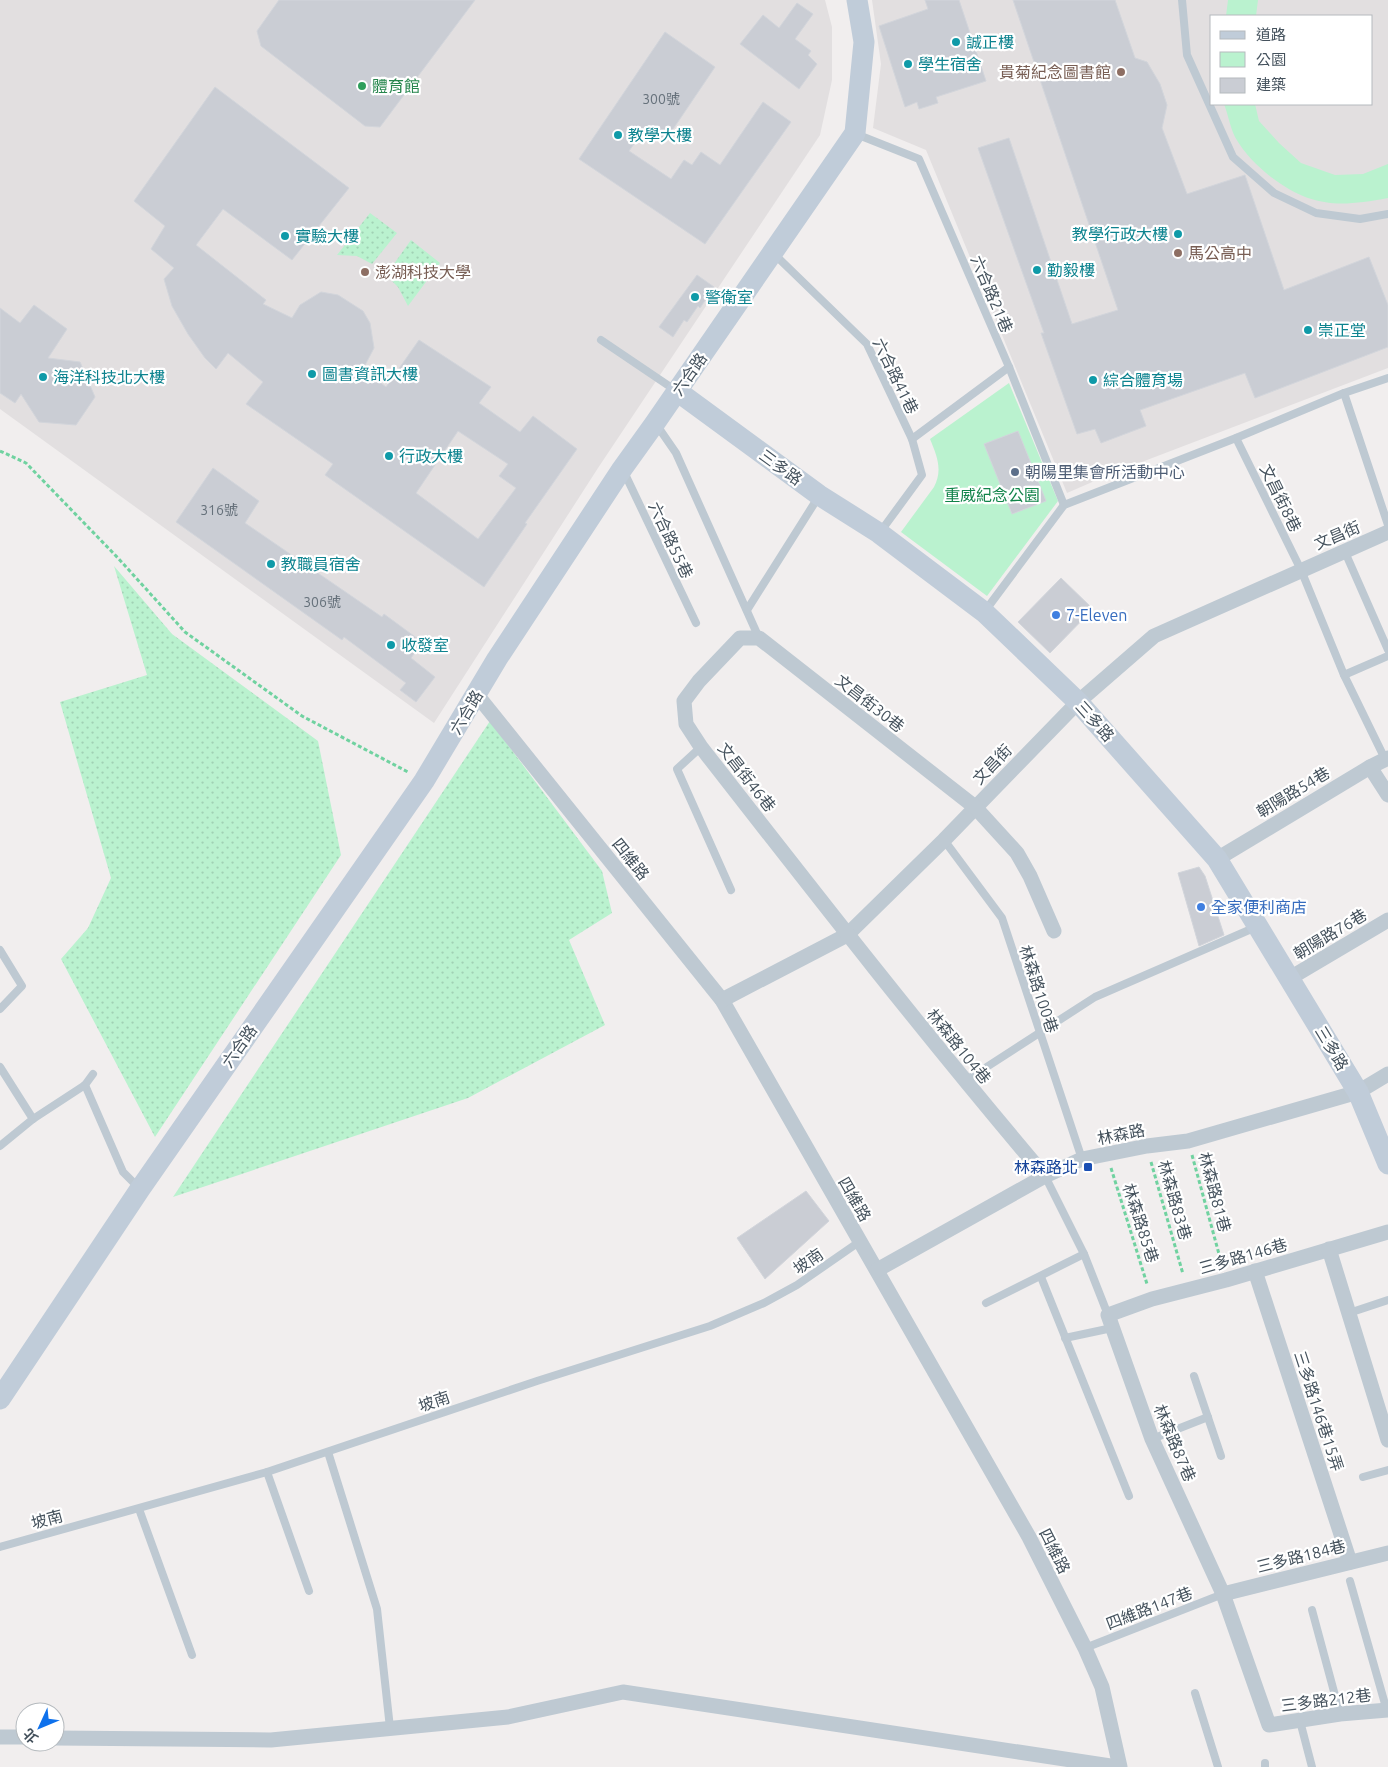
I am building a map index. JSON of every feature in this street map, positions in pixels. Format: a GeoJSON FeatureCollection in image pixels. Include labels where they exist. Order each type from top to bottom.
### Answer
{"type":"FeatureCollection","features":[{"type":"Feature","properties":{"kind":"street","name":"六合路"},"geometry":{"type":"LineString","coordinates":[[0,1399],[140,1189],[424,780],[477,696],[497,659],[622,469],[855,134],[864,42],[857,0]]}},
{"type":"Feature","properties":{"kind":"street","name":"三多路"},"geometry":{"type":"LineString","coordinates":[[677,391],[819,495],[879,533],[984,612],[1078,702],[1217,858],[1358,1092],[1388,1164]]}},
{"type":"Feature","properties":{"kind":"street","name":"文昌街"},"geometry":{"type":"LineString","coordinates":[[722,1000],[847,935],[944,840],[1078,702],[1154,636],[1388,532]]}},
{"type":"Feature","properties":{"kind":"street","name":"文昌街46巷"},"geometry":{"type":"LineString","coordinates":[[759,638],[740,638],[699,682],[684,701],[686,724],[701,747],[847,935]]}},
{"type":"Feature","properties":{"kind":"street","name":"文昌街30巷"},"geometry":{"type":"LineString","coordinates":[[759,638],[975,807],[1017,853],[1030,876],[1054,931]]}},
{"type":"Feature","properties":{"kind":"street","name":"四維路"},"geometry":{"type":"LineString","coordinates":[[477,696],[722,1000],[1029,1537],[1085,1648],[1102,1687],[1118,1767]]}},
{"type":"Feature","properties":{"kind":"street","name":"朝陽路54巷"},"geometry":{"type":"LineString","coordinates":[[1217,858],[1370,767],[1387,759]]}},
{"type":"Feature","properties":{"kind":"street"},"geometry":{"type":"LineString","coordinates":[[1370,767],[1388,795]]}},
{"type":"Feature","properties":{"kind":"street","name":"朝陽路76巷"},"geometry":{"type":"LineString","coordinates":[[1290,978],[1388,920]]}},
{"type":"Feature","properties":{"kind":"street","name":"林森路104巷"},"geometry":{"type":"LineString","coordinates":[[847,935],[964,1081],[1045,1176]]}},
{"type":"Feature","properties":{"kind":"street","name":"林森路"},"geometry":{"type":"LineString","coordinates":[[877,1270],[1045,1176],[1082,1159],[1147,1146],[1188,1141],[1358,1092],[1388,1074]]}},
{"type":"Feature","properties":{"kind":"street","name":"三多路146巷"},"geometry":{"type":"LineString","coordinates":[[1110,1321],[1152,1299],[1226,1280],[1388,1232]]}},
{"type":"Feature","properties":{"kind":"street"},"geometry":{"type":"LineString","coordinates":[[1329,1250],[1388,1440]]}},
{"type":"Feature","properties":{"kind":"street","name":"三多路146巷15弄"},"geometry":{"type":"LineString","coordinates":[[1255,1271],[1350,1562]]}},
{"type":"Feature","properties":{"kind":"street","name":"林森路87巷"},"geometry":{"type":"LineString","coordinates":[[1110,1321],[1152,1439],[1223,1594],[1269,1725]]}},
{"type":"Feature","properties":{"kind":"street","name":"三多路184巷"},"geometry":{"type":"LineString","coordinates":[[1223,1594],[1388,1553]]}},
{"type":"Feature","properties":{"kind":"street"},"geometry":{"type":"LineString","coordinates":[[65,1738],[271,1740],[508,1717],[623,1692],[1118,1767]]}},
{"type":"Feature","properties":{"kind":"street","name":"三多路212巷"},"geometry":{"type":"LineString","coordinates":[[1269,1725],[1340,1714],[1388,1710]]}},
{"type":"Feature","properties":{"kind":"street"},"geometry":{"type":"LineString","coordinates":[[0,1737],[15,1737]]}},
{"type":"Feature","properties":{"kind":"lane"},"geometry":{"type":"LineString","coordinates":[[1182,0],[1187,55],[1233,157],[1274,193],[1316,213],[1360,219],[1388,214]]}},
{"type":"Feature","properties":{"kind":"lane","name":"六合路21巷"},"geometry":{"type":"LineString","coordinates":[[855,134],[919,159],[1009,367],[1064,505]]}},
{"type":"Feature","properties":{"kind":"lane","name":"六合路41巷"},"geometry":{"type":"LineString","coordinates":[[773,253],[867,344],[912,440],[922,474],[879,533]]}},
{"type":"Feature","properties":{"kind":"lane"},"geometry":{"type":"LineString","coordinates":[[601,340],[677,391]]}},
{"type":"Feature","properties":{"kind":"lane"},"geometry":{"type":"LineString","coordinates":[[912,440],[1009,367]]}},
{"type":"Feature","properties":{"kind":"lane"},"geometry":{"type":"LineString","coordinates":[[984,612],[1064,505],[1236,438],[1344,393],[1388,378]]}},
{"type":"Feature","properties":{"kind":"lane"},"geometry":{"type":"LineString","coordinates":[[1344,393],[1388,525]]}},
{"type":"Feature","properties":{"kind":"lane"},"geometry":{"type":"LineString","coordinates":[[655,423],[676,452],[759,638]]}},
{"type":"Feature","properties":{"kind":"lane","name":"文昌街8巷"},"geometry":{"type":"LineString","coordinates":[[1236,438],[1300,570]]}},
{"type":"Feature","properties":{"kind":"lane","name":"六合路55巷"},"geometry":{"type":"LineString","coordinates":[[622,469],[696,623]]}},
{"type":"Feature","properties":{"kind":"lane"},"geometry":{"type":"LineString","coordinates":[[747,610],[819,495]]}},
{"type":"Feature","properties":{"kind":"lane"},"geometry":{"type":"LineString","coordinates":[[1345,552],[1388,650]]}},
{"type":"Feature","properties":{"kind":"lane"},"geometry":{"type":"LineString","coordinates":[[1300,570],[1344,676],[1387,759]]}},
{"type":"Feature","properties":{"kind":"lane"},"geometry":{"type":"LineString","coordinates":[[1344,676],[1388,656]]}},
{"type":"Feature","properties":{"kind":"lane"},"geometry":{"type":"LineString","coordinates":[[701,747],[677,770],[731,890]]}},
{"type":"Feature","properties":{"kind":"lane","name":"林森路100巷"},"geometry":{"type":"LineString","coordinates":[[944,840],[1002,918],[1082,1159]]}},
{"type":"Feature","properties":{"kind":"lane"},"geometry":{"type":"LineString","coordinates":[[964,1081],[1094,997],[1258,926]]}},
{"type":"Feature","properties":{"kind":"lane"},"geometry":{"type":"LineString","coordinates":[[0,950],[22,986],[0,1009]]}},
{"type":"Feature","properties":{"kind":"lane"},"geometry":{"type":"LineString","coordinates":[[0,1067],[33,1118]]}},
{"type":"Feature","properties":{"kind":"lane"},"geometry":{"type":"LineString","coordinates":[[0,1146],[33,1118],[85,1084],[93,1074]]}},
{"type":"Feature","properties":{"kind":"lane"},"geometry":{"type":"LineString","coordinates":[[85,1084],[123,1172],[140,1189]]}},
{"type":"Feature","properties":{"kind":"lane","name":"林森路87巷"},"geometry":{"type":"LineString","coordinates":[[1045,1176],[1084,1254],[1110,1321]]}},
{"type":"Feature","properties":{"kind":"lane","name":"坡南"},"geometry":{"type":"LineString","coordinates":[[0,1547],[267,1472],[537,1381],[710,1326],[764,1303],[797,1285],[859,1242]]}},
{"type":"Feature","properties":{"kind":"lane"},"geometry":{"type":"LineString","coordinates":[[986,1303],[1084,1254]]}},
{"type":"Feature","properties":{"kind":"lane"},"geometry":{"type":"LineString","coordinates":[[1041,1277],[1128,1496]]}},
{"type":"Feature","properties":{"kind":"lane"},"geometry":{"type":"LineString","coordinates":[[1349,1313],[1388,1300]]}},
{"type":"Feature","properties":{"kind":"lane"},"geometry":{"type":"LineString","coordinates":[[1066,1338],[1110,1321]]}},
{"type":"Feature","properties":{"kind":"lane"},"geometry":{"type":"LineString","coordinates":[[1194,1376],[1221,1456]]}},
{"type":"Feature","properties":{"kind":"lane"},"geometry":{"type":"LineString","coordinates":[[1152,1439],[1208,1417]]}},
{"type":"Feature","properties":{"kind":"lane"},"geometry":{"type":"LineString","coordinates":[[328,1452],[377,1609],[390,1728]]}},
{"type":"Feature","properties":{"kind":"lane"},"geometry":{"type":"LineString","coordinates":[[1363,1477],[1388,1470]]}},
{"type":"Feature","properties":{"kind":"lane"},"geometry":{"type":"LineString","coordinates":[[267,1472],[310,1591]]}},
{"type":"Feature","properties":{"kind":"lane"},"geometry":{"type":"LineString","coordinates":[[138,1509],[192,1655]]}},
{"type":"Feature","properties":{"kind":"lane"},"geometry":{"type":"LineString","coordinates":[[1350,1581],[1388,1710]]}},
{"type":"Feature","properties":{"kind":"lane","name":"四維路147巷"},"geometry":{"type":"LineString","coordinates":[[1085,1648],[1223,1594]]}},
{"type":"Feature","properties":{"kind":"lane"},"geometry":{"type":"LineString","coordinates":[[1312,1610],[1340,1714]]}},
{"type":"Feature","properties":{"kind":"lane"},"geometry":{"type":"LineString","coordinates":[[1195,1693],[1218,1767]]}},
{"type":"Feature","properties":{"kind":"lane"},"geometry":{"type":"LineString","coordinates":[[1300,1721],[1312,1767]]}},
{"type":"Feature","properties":{"kind":"path"},"geometry":{"type":"LineString","coordinates":[[0,451],[26,463],[118,558],[185,632],[302,716],[424,780]]}},
{"type":"Feature","properties":{"kind":"path","name":"林森路81巷"},"geometry":{"type":"LineString","coordinates":[[1188,1141],[1226,1280]]}},
{"type":"Feature","properties":{"kind":"path","name":"林森路83巷"},"geometry":{"type":"LineString","coordinates":[[1147,1146],[1188,1289]]}},
{"type":"Feature","properties":{"kind":"path","name":"林森路85巷"},"geometry":{"type":"LineString","coordinates":[[1106,1155],[1152,1299]]}},
{"type":"Feature","properties":{"kind":"shaded area","name":"澎湖科技大學"},"geometry":{"type":"Polygon","coordinates":[[[0,0],[825,0],[832,27],[832,80],[820,135],[598,468],[434,723],[0,409],[0,0]]]}},
{"type":"Feature","properties":{"kind":"shaded area","name":"馬公高中"},"geometry":{"type":"Polygon","coordinates":[[[872,0],[1388,0],[1388,368],[1113,473],[1067,493],[926,150],[873,128],[881,64],[872,0]]]}},
{"type":"Feature","properties":{"kind":"green space"},"geometry":{"type":"Polygon","coordinates":[[[1228,0],[1258,0],[1256,15],[1226,15],[1228,0]]]}},
{"type":"Feature","properties":{"kind":"green space"},"geometry":{"type":"Polygon","coordinates":[[[1224,105],[1255,105],[1259,121],[1301,163],[1335,175],[1363,174],[1388,164],[1388,198],[1341,203],[1313,200],[1300,195],[1271,177],[1251,159],[1233,133],[1224,105]]]}},
{"type":"Feature","properties":{"kind":"green space"},"geometry":{"type":"Polygon","coordinates":[[[370,213],[397,233],[372,264],[357,256],[337,255],[370,213]]]}},
{"type":"Feature","properties":{"kind":"green space"},"geometry":{"type":"Polygon","coordinates":[[[411,240],[440,263],[408,306],[398,287],[386,275],[411,240]]]}},
{"type":"Feature","properties":{"kind":"green space","name":"重威紀念公園"},"geometry":{"type":"Polygon","coordinates":[[[1009,383],[1058,501],[987,596],[901,532],[937,481],[938,463],[930,439],[1009,383]]]}},
{"type":"Feature","properties":{"kind":"green space"},"geometry":{"type":"Polygon","coordinates":[[[114,566],[172,634],[318,741],[341,855],[155,1137],[61,959],[88,928],[111,878],[60,702],[147,675],[114,566]]]}},
{"type":"Feature","properties":{"kind":"green space"},"geometry":{"type":"Polygon","coordinates":[[[490,721],[602,871],[612,913],[569,940],[605,1025],[468,1098],[173,1197],[490,721]]]}},
{"type":"Feature","properties":{"kind":"building","name":"體育館"},"geometry":{"type":"Polygon","coordinates":[[[279,0],[475,0],[380,127],[365,126],[261,46],[257,31],[279,0]]]}},
{"type":"Feature","properties":{"kind":"building"},"geometry":{"type":"Polygon","coordinates":[[[925,0],[959,0],[986,81],[936,97],[938,103],[919,109],[917,102],[905,107],[879,26],[928,9],[925,0]]]}},
{"type":"Feature","properties":{"kind":"building","name":"教學行政大樓"},"geometry":{"type":"Polygon","coordinates":[[[1013,0],[1115,0],[1135,58],[1147,62],[1160,84],[1167,105],[1162,128],[1187,194],[1245,175],[1284,290],[1369,257],[1388,305],[1388,347],[1255,398],[1245,373],[1140,410],[1146,426],[1101,443],[1095,429],[1077,434],[1041,333],[1044,333],[978,148],[1009,138],[1072,324],[1118,310],[1013,0]]]}},
{"type":"Feature","properties":{"kind":"building"},"geometry":{"type":"Polygon","coordinates":[[[797,3],[813,14],[795,39],[811,51],[808,55],[817,64],[799,89],[740,44],[763,15],[779,28],[797,3]]]}},
{"type":"Feature","properties":{"kind":"building","name":"教學大樓"},"geometry":{"type":"Polygon","coordinates":[[[665,32],[715,67],[665,141],[645,128],[629,151],[671,179],[684,160],[692,165],[701,152],[720,165],[763,102],[791,122],[705,244],[579,159],[665,32]]]}},
{"type":"Feature","properties":{"kind":"building"},"geometry":{"type":"Polygon","coordinates":[[[215,87],[349,188],[292,260],[223,209],[196,245],[266,300],[263,304],[292,318],[300,305],[321,292],[338,295],[363,311],[370,323],[374,348],[363,369],[386,387],[419,340],[491,387],[479,403],[520,432],[533,416],[577,449],[525,523],[527,524],[484,587],[325,475],[333,464],[246,404],[263,382],[228,353],[216,369],[205,358],[172,306],[164,279],[174,268],[151,249],[165,226],[134,201],[215,87]],[[458,431],[416,493],[478,539],[516,488],[499,476],[508,464],[458,431]]]}},
{"type":"Feature","properties":{"kind":"building","name":"警衛室"},"geometry":{"type":"Polygon","coordinates":[[[697,275],[714,287],[700,308],[698,306],[687,322],[684,320],[673,337],[659,327],[697,275]]]}},
{"type":"Feature","properties":{"kind":"building","name":"海洋科技北大樓"},"geometry":{"type":"Polygon","coordinates":[[[34,305],[67,329],[48,358],[80,362],[95,397],[76,425],[39,422],[21,394],[15,403],[0,393],[0,308],[20,323],[34,305]]]}},
{"type":"Feature","properties":{"kind":"building","name":"朝陽里集會所活動中心"},"geometry":{"type":"Polygon","coordinates":[[[1018,431],[1046,501],[1012,514],[984,444],[1018,431]]]}},
{"type":"Feature","properties":{"kind":"building","name":"教職員宿舍"},"geometry":{"type":"Polygon","coordinates":[[[213,468],[259,501],[245,523],[382,617],[384,614],[422,642],[411,658],[435,677],[416,702],[400,690],[406,683],[344,637],[342,640],[176,522],[213,468]]]}},
{"type":"Feature","properties":{"kind":"building","name":"7-Eleven"},"geometry":{"type":"Polygon","coordinates":[[[1061,578],[1093,609],[1050,653],[1018,622],[1061,578]]]}},
{"type":"Feature","properties":{"kind":"building","name":"全家便利商店"},"geometry":{"type":"Polygon","coordinates":[[[1199,867],[1205,876],[1224,935],[1199,946],[1178,873],[1199,867]]]}},
{"type":"Feature","properties":{"kind":"building"},"geometry":{"type":"Polygon","coordinates":[[[806,1191],[829,1221],[765,1279],[737,1238],[806,1191]]]}},
{"type":"Feature","properties":{"kind":"place","name":"誠正樓"},"geometry":{"type":"Point","coordinates":[956,42]}},
{"type":"Feature","properties":{"kind":"place","name":"學生宿舍"},"geometry":{"type":"Point","coordinates":[908,64]}},
{"type":"Feature","properties":{"kind":"place","name":"貴菊紀念圖書館"},"geometry":{"type":"Point","coordinates":[1121,72]}},
{"type":"Feature","properties":{"kind":"place","name":"體育館"},"geometry":{"type":"Point","coordinates":[362,86]}},
{"type":"Feature","properties":{"kind":"place","name":"教學大樓"},"geometry":{"type":"Point","coordinates":[618,135]}},
{"type":"Feature","properties":{"kind":"place","name":"教學行政大樓"},"geometry":{"type":"Point","coordinates":[1178,234]}},
{"type":"Feature","properties":{"kind":"place","name":"實驗大樓"},"geometry":{"type":"Point","coordinates":[285,236]}},
{"type":"Feature","properties":{"kind":"place","name":"馬公高中"},"geometry":{"type":"Point","coordinates":[1178,253]}},
{"type":"Feature","properties":{"kind":"place","name":"勤毅樓"},"geometry":{"type":"Point","coordinates":[1037,270]}},
{"type":"Feature","properties":{"kind":"place","name":"澎湖科技大學"},"geometry":{"type":"Point","coordinates":[365,272]}},
{"type":"Feature","properties":{"kind":"place","name":"警衛室"},"geometry":{"type":"Point","coordinates":[695,297]}},
{"type":"Feature","properties":{"kind":"place","name":"崇正堂"},"geometry":{"type":"Point","coordinates":[1308,330]}},
{"type":"Feature","properties":{"kind":"place","name":"圖書資訊大樓"},"geometry":{"type":"Point","coordinates":[312,374]}},
{"type":"Feature","properties":{"kind":"place","name":"海洋科技北大樓"},"geometry":{"type":"Point","coordinates":[43,377]}},
{"type":"Feature","properties":{"kind":"place","name":"綜合體育場"},"geometry":{"type":"Point","coordinates":[1093,380]}},
{"type":"Feature","properties":{"kind":"place","name":"行政大樓"},"geometry":{"type":"Point","coordinates":[389,456]}},
{"type":"Feature","properties":{"kind":"place","name":"朝陽里集會所活動中心"},"geometry":{"type":"Point","coordinates":[1015,472]}},
{"type":"Feature","properties":{"kind":"place","name":"教職員宿舍"},"geometry":{"type":"Point","coordinates":[271,564]}},
{"type":"Feature","properties":{"kind":"place","name":"7-Eleven"},"geometry":{"type":"Point","coordinates":[1056,615]}},
{"type":"Feature","properties":{"kind":"place","name":"收發室"},"geometry":{"type":"Point","coordinates":[391,645]}},
{"type":"Feature","properties":{"kind":"place","name":"全家便利商店"},"geometry":{"type":"Point","coordinates":[1201,907]}},
{"type":"Feature","properties":{"kind":"place","name":"林森路北"},"geometry":{"type":"Point","coordinates":[1088,1167]}}]}
